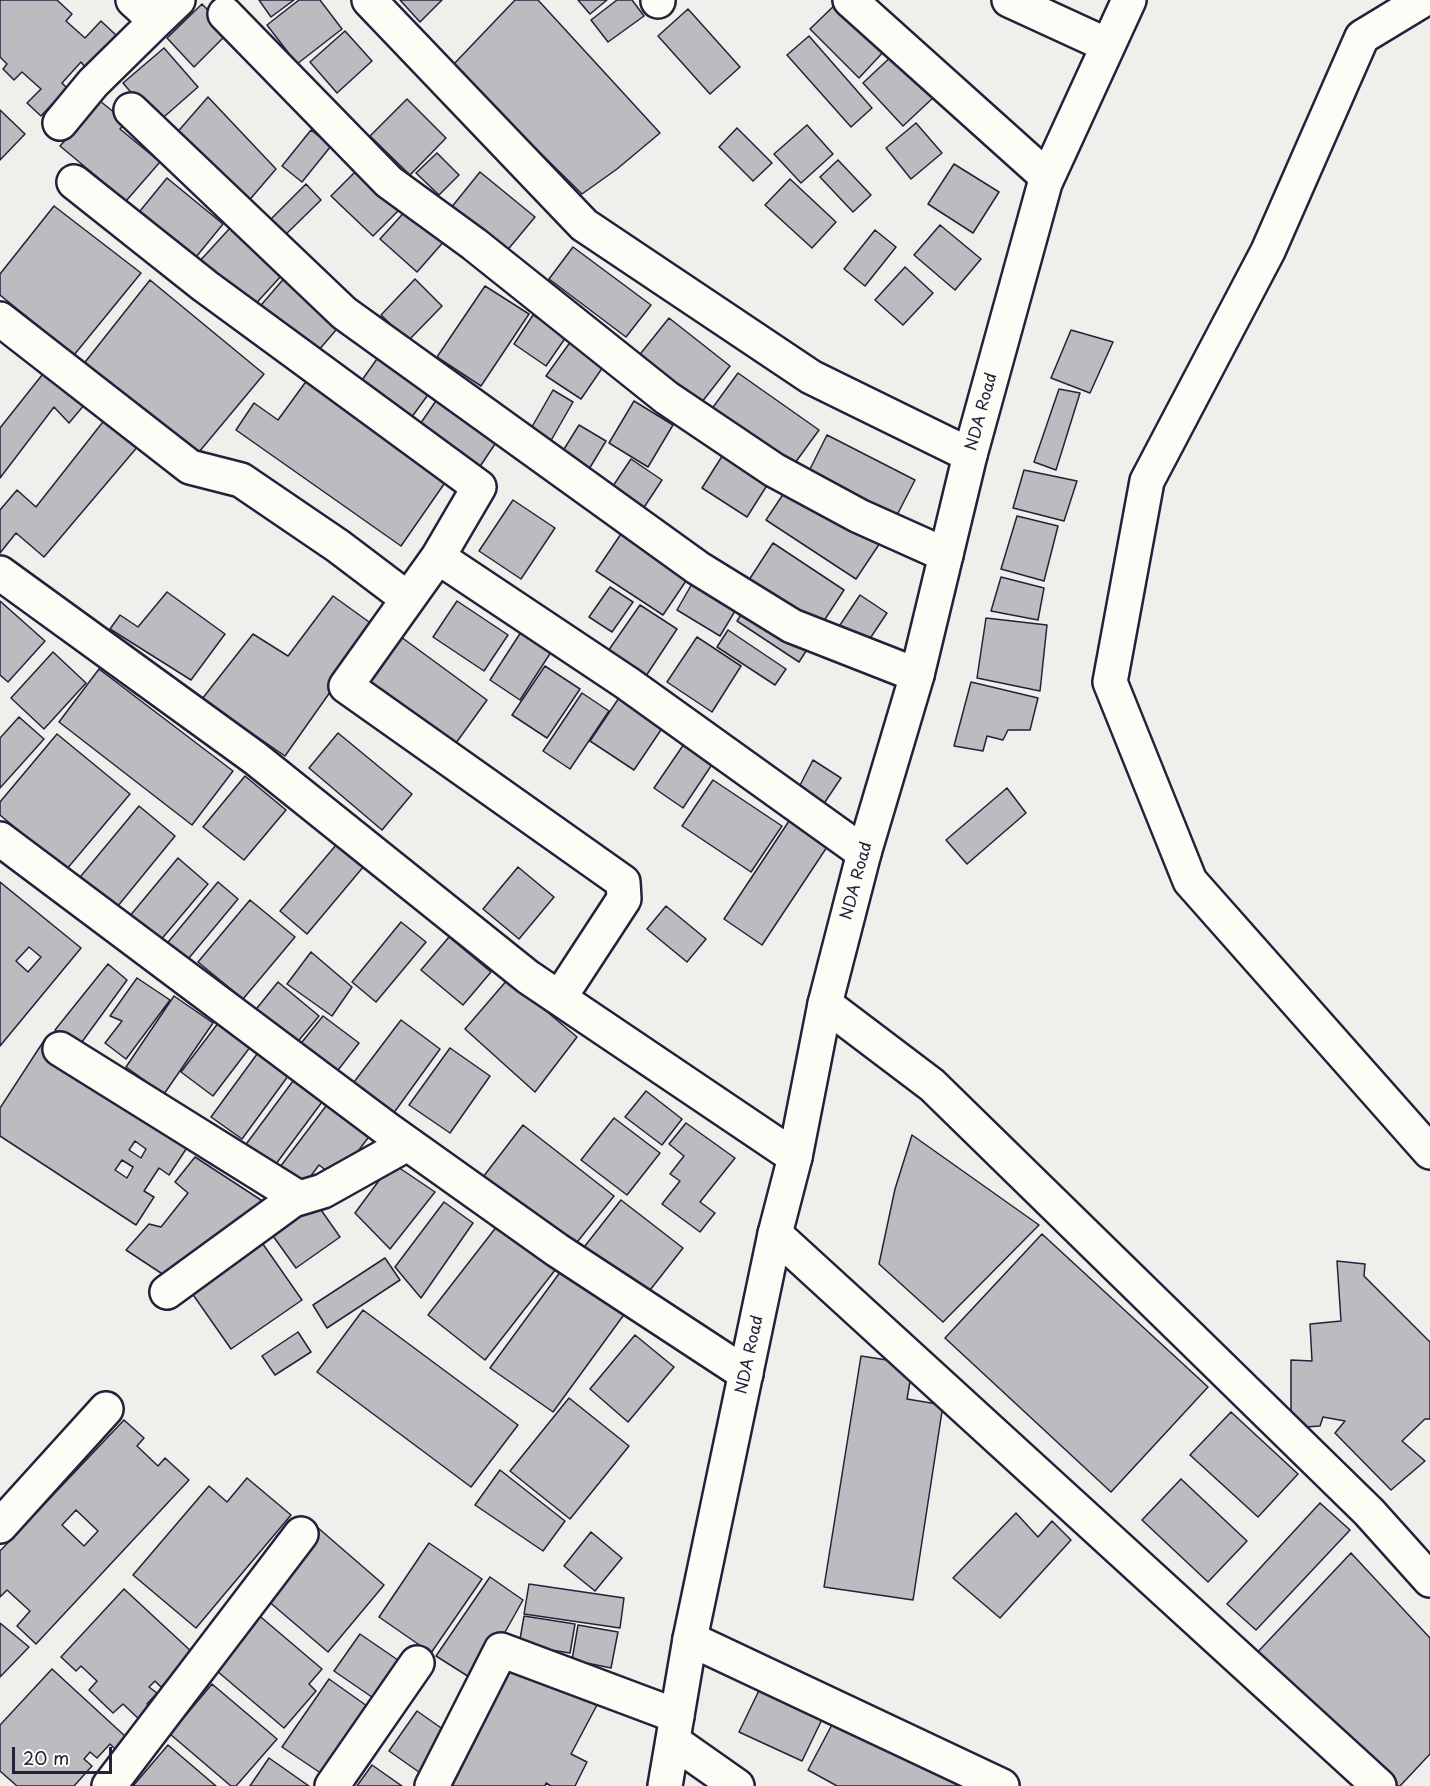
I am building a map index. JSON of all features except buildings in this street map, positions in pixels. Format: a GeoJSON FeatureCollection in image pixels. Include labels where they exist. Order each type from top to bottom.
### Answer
{"type":"FeatureCollection","features":[{"type":"Feature","properties":{"kind":"street"},"geometry":{"type":"LineString","coordinates":[[369,0],[584,225],[811,376],[970,455]]}},
{"type":"Feature","properties":{"kind":"street"},"geometry":{"type":"LineString","coordinates":[[850,0],[1047,177]]}},
{"type":"Feature","properties":{"kind":"street"},"geometry":{"type":"LineString","coordinates":[[1009,0],[1107,45]]}},
{"type":"Feature","properties":{"kind":"street"},"geometry":{"type":"LineString","coordinates":[[1424,0],[1362,37],[1268,252],[1148,481],[1110,682],[1190,881],[1430,1152]]}},
{"type":"Feature","properties":{"kind":"street","name":"NDA Road"},"geometry":{"type":"LineString","coordinates":[[666,1786],[690,1639],[775,1234],[795,1157],[825,1004],[864,853],[917,675],[970,455],[1047,177],[1125,1]]}},
{"type":"Feature","properties":{"kind":"street"},"geometry":{"type":"LineString","coordinates":[[60,123],[156,7]]}},
{"type":"Feature","properties":{"kind":"street"},"geometry":{"type":"LineString","coordinates":[[225,14],[389,182],[474,244],[667,398],[774,470],[859,516],[946,555]]}},
{"type":"Feature","properties":{"kind":"street"},"geometry":{"type":"LineString","coordinates":[[131,110],[344,313],[698,568],[792,626],[917,675]]}},
{"type":"Feature","properties":{"kind":"street"},"geometry":{"type":"LineString","coordinates":[[74,182],[205,286],[479,487],[438,557],[346,686],[622,882],[624,899],[560,997]]}},
{"type":"Feature","properties":{"kind":"street"},"geometry":{"type":"LineString","coordinates":[[0,319],[190,467],[241,480],[338,546],[408,599]]}},
{"type":"Feature","properties":{"kind":"street"},"geometry":{"type":"LineString","coordinates":[[438,557],[627,684],[864,853]]}},
{"type":"Feature","properties":{"kind":"street"},"geometry":{"type":"LineString","coordinates":[[0,573],[255,758],[528,977],[795,1157]]}},
{"type":"Feature","properties":{"kind":"street"},"geometry":{"type":"LineString","coordinates":[[0,839],[111,925],[407,1144],[557,1250],[746,1374]]}},
{"type":"Feature","properties":{"kind":"street"},"geometry":{"type":"LineString","coordinates":[[825,1004],[932,1085],[1369,1512],[1430,1580]]}},
{"type":"Feature","properties":{"kind":"street"},"geometry":{"type":"LineString","coordinates":[[60,1049],[299,1198]]}},
{"type":"Feature","properties":{"kind":"street"},"geometry":{"type":"LineString","coordinates":[[167,1292],[293,1200],[323,1191],[407,1144]]}},
{"type":"Feature","properties":{"kind":"street"},"geometry":{"type":"LineString","coordinates":[[775,1234],[1379,1786]]}},
{"type":"Feature","properties":{"kind":"street"},"geometry":{"type":"LineString","coordinates":[[0,1526],[106,1409]]}},
{"type":"Feature","properties":{"kind":"street"},"geometry":{"type":"LineString","coordinates":[[109,1786],[301,1534]]}},
{"type":"Feature","properties":{"kind":"street"},"geometry":{"type":"LineString","coordinates":[[690,1639],[1002,1786]]}},
{"type":"Feature","properties":{"kind":"street"},"geometry":{"type":"LineString","coordinates":[[432,1786],[501,1650],[675,1728],[737,1786]]}},
{"type":"Feature","properties":{"kind":"street"},"geometry":{"type":"LineString","coordinates":[[332,1786],[417,1664]]}}]}
